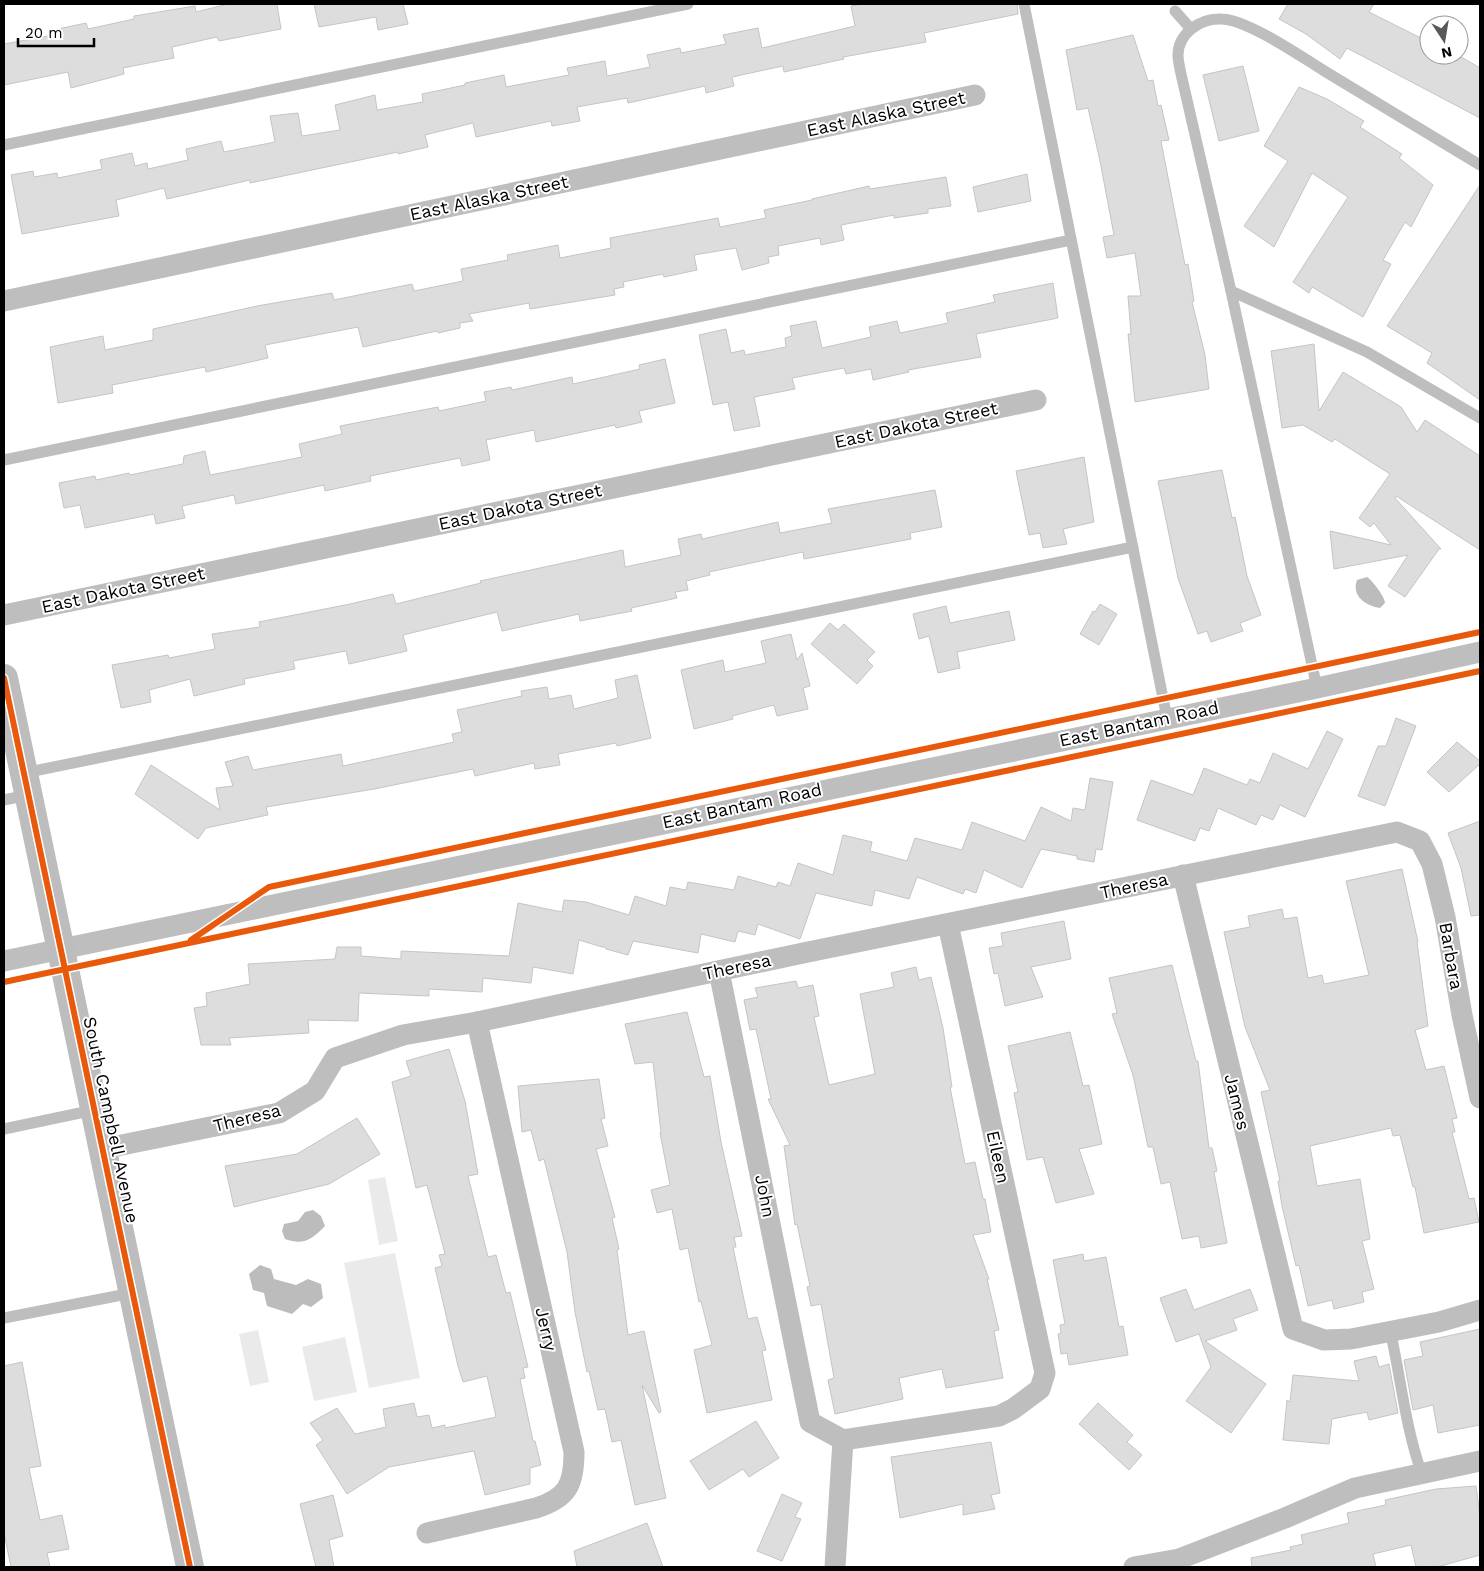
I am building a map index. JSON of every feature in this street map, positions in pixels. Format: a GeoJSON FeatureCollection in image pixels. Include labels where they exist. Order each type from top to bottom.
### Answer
{"type":"FeatureCollection","features":[{"type":"Feature","properties":{"kind":"main road","name":"South Campbell Avenue"},"geometry":{"type":"LineString","coordinates":[[4,678],[19,789],[61,949],[190,1567]]}},
{"type":"Feature","properties":{"kind":"street","name":"East Alaska Street"},"geometry":{"type":"LineString","coordinates":[[4,301],[975,95]]}},
{"type":"Feature","properties":{"kind":"street","name":"East Dakota Street"},"geometry":{"type":"LineString","coordinates":[[4,615],[1036,400]]}},
{"type":"Feature","properties":{"kind":"street","name":"East Bantam Road"},"geometry":{"type":"LineString","coordinates":[[4,961],[1318,688],[1480,652]]}},
{"type":"Feature","properties":{"kind":"street","name":"Theresa"},"geometry":{"type":"LineString","coordinates":[[102,1149],[280,1114],[315,1091],[335,1058],[403,1035],[477,1022],[1397,832]]}},
{"type":"Feature","properties":{"kind":"street","name":"Barbara"},"geometry":{"type":"LineString","coordinates":[[1397,832],[1420,841],[1432,864],[1480,1098]]}},
{"type":"Feature","properties":{"kind":"street","name":"James"},"geometry":{"type":"LineString","coordinates":[[1183,876],[1292,1329],[1324,1340],[1351,1338],[1390,1330]]}},
{"type":"Feature","properties":{"kind":"street","name":"Eileen"},"geometry":{"type":"LineString","coordinates":[[843,1440],[999,1416],[1013,1409],[1040,1389],[1045,1373],[948,924]]}},
{"type":"Feature","properties":{"kind":"street","name":"John"},"geometry":{"type":"LineString","coordinates":[[719,971],[810,1422],[843,1440]]}},
{"type":"Feature","properties":{"kind":"street","name":"Jerry"},"geometry":{"type":"LineString","coordinates":[[427,1533],[553,1503],[566,1492],[574,1468],[574,1452],[477,1022]]}},
{"type":"Feature","properties":{"kind":"street"},"geometry":{"type":"LineString","coordinates":[[1390,1330],[1439,1322],[1480,1310]]}},
{"type":"Feature","properties":{"kind":"street"},"geometry":{"type":"LineString","coordinates":[[835,1567],[843,1440]]}},
{"type":"Feature","properties":{"kind":"street"},"geometry":{"type":"LineString","coordinates":[[1134,1567],[1179,1559],[1285,1518],[1355,1488],[1480,1461]]}},
{"type":"Feature","properties":{"kind":"lane"},"geometry":{"type":"LineString","coordinates":[[4,145],[688,4]]}},
{"type":"Feature","properties":{"kind":"lane"},"geometry":{"type":"LineString","coordinates":[[1024,4],[1167,718]]}},
{"type":"Feature","properties":{"kind":"lane"},"geometry":{"type":"LineString","coordinates":[[1175,11],[1191,28]]}},
{"type":"Feature","properties":{"kind":"lane"},"geometry":{"type":"LineString","coordinates":[[1318,688],[1231,291],[1184,88],[1178,57],[1179,47],[1191,28],[1208,20],[1223,19],[1236,22],[1273,40],[1480,165]]}},
{"type":"Feature","properties":{"kind":"lane"},"geometry":{"type":"LineString","coordinates":[[4,460],[1071,240]]}},
{"type":"Feature","properties":{"kind":"lane"},"geometry":{"type":"LineString","coordinates":[[1231,291],[1368,352],[1480,418]]}},
{"type":"Feature","properties":{"kind":"lane"},"geometry":{"type":"LineString","coordinates":[[19,789],[1133,547]]}},
{"type":"Feature","properties":{"kind":"lane"},"geometry":{"type":"LineString","coordinates":[[4,1129],[94,1110]]}},
{"type":"Feature","properties":{"kind":"lane"},"geometry":{"type":"LineString","coordinates":[[4,1318],[132,1293]]}},
{"type":"Feature","properties":{"kind":"lane"},"geometry":{"type":"LineString","coordinates":[[1390,1330],[1410,1436],[1422,1474]]}},
{"type":"Feature","properties":{"kind":"shaded area"},"geometry":{"type":"Polygon","coordinates":[[[1367,577],[1378,589],[1384,600],[1385,603],[1380,608],[1365,602],[1356,591],[1357,580],[1367,577]]]}},
{"type":"Feature","properties":{"kind":"shaded area"},"geometry":{"type":"Polygon","coordinates":[[[385,1177],[398,1241],[379,1245],[368,1180],[385,1177]]]}},
{"type":"Feature","properties":{"kind":"shaded area"},"geometry":{"type":"Polygon","coordinates":[[[313,1210],[321,1216],[325,1226],[307,1240],[297,1242],[285,1239],[282,1231],[284,1224],[298,1221],[305,1212],[313,1210]]]}},
{"type":"Feature","properties":{"kind":"shaded area"},"geometry":{"type":"Polygon","coordinates":[[[395,1253],[420,1378],[369,1388],[344,1263],[395,1253]]]}},
{"type":"Feature","properties":{"kind":"shaded area"},"geometry":{"type":"Polygon","coordinates":[[[260,1265],[271,1269],[274,1279],[296,1285],[308,1279],[321,1284],[323,1298],[311,1307],[303,1304],[292,1314],[267,1306],[264,1293],[253,1290],[249,1274],[260,1265]]]}},
{"type":"Feature","properties":{"kind":"shaded area"},"geometry":{"type":"Polygon","coordinates":[[[258,1330],[269,1382],[250,1386],[239,1334],[258,1330]]]}},
{"type":"Feature","properties":{"kind":"shaded area"},"geometry":{"type":"Polygon","coordinates":[[[345,1337],[357,1392],[314,1401],[302,1347],[345,1337]]]}},
{"type":"Feature","properties":{"kind":"building"},"geometry":{"type":"Polygon","coordinates":[[[228,4],[277,4],[281,29],[219,41],[217,37],[172,47],[174,58],[123,68],[124,74],[71,88],[68,72],[4,85],[4,44],[59,34],[58,29],[86,23],[88,29],[134,19],[134,16],[195,6],[196,12],[228,4]]]}},
{"type":"Feature","properties":{"kind":"building"},"geometry":{"type":"Polygon","coordinates":[[[314,4],[403,4],[408,24],[378,30],[376,17],[319,27],[314,4]]]}},
{"type":"Feature","properties":{"kind":"building"},"geometry":{"type":"Polygon","coordinates":[[[862,4],[1017,4],[1018,14],[924,33],[926,42],[843,57],[844,59],[784,72],[783,66],[732,77],[734,86],[706,93],[705,86],[628,103],[627,98],[577,107],[580,121],[552,126],[551,121],[476,137],[473,123],[425,135],[428,147],[398,154],[398,152],[250,183],[250,180],[167,199],[164,188],[116,200],[119,216],[22,234],[11,175],[33,171],[34,177],[57,173],[58,178],[102,169],[100,160],[132,153],[135,166],[147,163],[148,169],[188,160],[186,149],[221,141],[224,152],[275,142],[270,116],[298,113],[302,136],[340,130],[335,105],[375,95],[377,110],[423,102],[422,94],[465,85],[465,83],[504,75],[506,87],[569,75],[567,68],[605,61],[607,76],[650,67],[647,55],[680,48],[681,53],[726,44],[723,35],[758,28],[762,48],[855,26],[851,6],[862,4]]]}},
{"type":"Feature","properties":{"kind":"building"},"geometry":{"type":"Polygon","coordinates":[[[1288,4],[1374,4],[1369,12],[1419,37],[1419,65],[1469,65],[1469,62],[1480,68],[1480,118],[1347,48],[1340,59],[1306,34],[1279,19],[1288,4]]]}},
{"type":"Feature","properties":{"kind":"building"},"geometry":{"type":"Polygon","coordinates":[[[1133,35],[1148,81],[1153,80],[1158,106],[1161,105],[1169,140],[1161,141],[1185,265],[1188,264],[1194,301],[1192,302],[1205,355],[1209,389],[1135,402],[1128,334],[1131,334],[1128,296],[1141,296],[1135,253],[1107,258],[1103,237],[1114,235],[1100,161],[1088,108],[1077,110],[1066,50],[1133,35]]]}},
{"type":"Feature","properties":{"kind":"building"},"geometry":{"type":"Polygon","coordinates":[[[1243,66],[1259,131],[1219,141],[1203,75],[1243,66]]]}},
{"type":"Feature","properties":{"kind":"building"},"geometry":{"type":"Polygon","coordinates":[[[1299,87],[1327,99],[1364,121],[1360,127],[1402,154],[1399,158],[1433,185],[1411,227],[1405,222],[1383,260],[1391,264],[1363,317],[1312,287],[1309,293],[1293,282],[1348,197],[1312,173],[1274,247],[1244,226],[1288,161],[1264,146],[1299,87]]]}},
{"type":"Feature","properties":{"kind":"building"},"geometry":{"type":"Polygon","coordinates":[[[1027,174],[1031,201],[978,212],[973,187],[1027,174]]]}},
{"type":"Feature","properties":{"kind":"building"},"geometry":{"type":"Polygon","coordinates":[[[946,177],[951,206],[928,209],[928,213],[894,218],[894,215],[841,225],[844,240],[821,245],[820,238],[778,246],[779,255],[768,257],[769,263],[742,270],[736,248],[694,255],[697,270],[664,277],[663,274],[623,282],[624,287],[614,289],[615,295],[530,309],[529,303],[469,314],[473,321],[460,323],[460,328],[363,347],[358,327],[265,345],[268,358],[206,372],[205,367],[112,385],[113,393],[58,403],[50,347],[103,336],[105,350],[153,340],[153,329],[257,306],[332,293],[334,300],[412,284],[414,291],[463,281],[461,269],[508,260],[507,255],[558,245],[560,258],[611,248],[610,238],[718,218],[720,227],[766,218],[764,210],[869,186],[870,189],[946,177]]]}},
{"type":"Feature","properties":{"kind":"building"},"geometry":{"type":"Polygon","coordinates":[[[1480,185],[1480,400],[1427,363],[1432,353],[1387,326],[1480,185]]]}},
{"type":"Feature","properties":{"kind":"building"},"geometry":{"type":"Polygon","coordinates":[[[1053,283],[1058,318],[976,334],[981,357],[908,370],[909,372],[873,380],[871,369],[846,374],[844,368],[792,378],[795,389],[754,397],[760,426],[734,431],[728,402],[713,405],[699,335],[726,329],[731,353],[744,350],[745,355],[786,347],[785,338],[792,336],[790,326],[816,321],[822,348],[871,337],[869,327],[897,321],[900,333],[948,323],[946,313],[995,302],[993,295],[1053,283]]]}},
{"type":"Feature","properties":{"kind":"building"},"geometry":{"type":"Polygon","coordinates":[[[1314,344],[1319,411],[1343,372],[1401,407],[1417,432],[1425,420],[1480,456],[1480,550],[1396,496],[1395,498],[1441,549],[1439,549],[1405,597],[1388,586],[1408,555],[1334,569],[1330,531],[1391,545],[1374,523],[1370,527],[1359,518],[1390,474],[1335,439],[1332,442],[1303,425],[1282,428],[1271,351],[1314,344]]]}},
{"type":"Feature","properties":{"kind":"building"},"geometry":{"type":"Polygon","coordinates":[[[665,359],[675,403],[639,411],[642,422],[616,428],[615,425],[536,442],[534,430],[486,440],[490,460],[462,466],[460,458],[370,476],[371,481],[325,491],[324,485],[236,504],[234,495],[182,506],[185,518],[156,524],[154,514],[85,528],[80,505],[64,508],[59,483],[95,476],[96,480],[129,473],[130,475],[183,464],[184,456],[205,451],[210,475],[302,457],[299,444],[342,434],[340,426],[438,407],[439,411],[486,401],[484,392],[511,387],[512,390],[572,377],[573,384],[640,369],[639,365],[665,359]]]}},
{"type":"Feature","properties":{"kind":"building"},"geometry":{"type":"Polygon","coordinates":[[[1084,457],[1094,522],[1063,529],[1067,544],[1043,548],[1040,533],[1029,535],[1016,471],[1084,457]]]}},
{"type":"Feature","properties":{"kind":"building"},"geometry":{"type":"Polygon","coordinates":[[[1222,470],[1232,518],[1235,517],[1247,576],[1261,615],[1240,623],[1243,631],[1211,642],[1207,631],[1198,634],[1178,578],[1158,481],[1222,470]]]}},
{"type":"Feature","properties":{"kind":"building"},"geometry":{"type":"Polygon","coordinates":[[[935,490],[942,527],[910,533],[911,539],[804,559],[803,552],[709,572],[710,575],[686,581],[688,590],[675,592],[677,598],[631,608],[632,611],[580,621],[579,614],[502,631],[497,612],[403,635],[407,651],[349,664],[346,651],[293,661],[295,669],[244,679],[245,684],[194,696],[190,679],[149,690],[151,702],[121,708],[112,665],[168,655],[169,658],[215,649],[212,634],[260,627],[259,622],[393,594],[396,604],[481,583],[480,581],[623,550],[625,567],[681,555],[678,539],[701,534],[702,539],[778,522],[780,533],[832,523],[828,509],[935,490]]]}},
{"type":"Feature","properties":{"kind":"building"},"geometry":{"type":"Polygon","coordinates":[[[1100,604],[1117,614],[1099,645],[1080,634],[1093,611],[1095,612],[1100,604]]]}},
{"type":"Feature","properties":{"kind":"building"},"geometry":{"type":"Polygon","coordinates":[[[946,606],[950,623],[1009,611],[1015,640],[957,652],[960,668],[938,673],[929,636],[919,639],[913,614],[946,606]]]}},
{"type":"Feature","properties":{"kind":"building"},"geometry":{"type":"Polygon","coordinates":[[[830,623],[838,630],[844,624],[875,652],[867,660],[873,666],[857,684],[811,644],[830,623]]]}},
{"type":"Feature","properties":{"kind":"building"},"geometry":{"type":"Polygon","coordinates":[[[791,634],[797,660],[802,653],[810,686],[803,688],[808,709],[777,716],[774,705],[732,716],[733,719],[694,729],[681,670],[723,660],[725,672],[766,663],[761,641],[791,634]]]}},
{"type":"Feature","properties":{"kind":"building"},"geometry":{"type":"Polygon","coordinates":[[[637,675],[651,738],[617,746],[616,743],[558,754],[560,765],[535,769],[534,763],[475,776],[473,769],[374,789],[266,807],[268,815],[206,828],[198,839],[135,794],[151,765],[220,810],[216,788],[233,786],[225,762],[248,756],[253,770],[341,754],[343,766],[454,742],[452,734],[462,732],[457,710],[522,696],[521,691],[547,687],[549,699],[571,695],[574,709],[618,698],[615,680],[637,675]]]}},
{"type":"Feature","properties":{"kind":"building"},"geometry":{"type":"Polygon","coordinates":[[[1396,718],[1416,726],[1385,806],[1358,796],[1378,746],[1386,746],[1396,718]]]}},
{"type":"Feature","properties":{"kind":"building"},"geometry":{"type":"Polygon","coordinates":[[[1327,731],[1343,739],[1305,817],[1280,805],[1273,820],[1261,815],[1256,825],[1218,808],[1209,831],[1200,828],[1195,841],[1137,820],[1151,780],[1193,795],[1204,768],[1247,785],[1250,779],[1260,783],[1273,753],[1308,769],[1327,731]]]}},
{"type":"Feature","properties":{"kind":"building"},"geometry":{"type":"Polygon","coordinates":[[[1457,742],[1480,761],[1480,764],[1449,792],[1427,772],[1457,742]]]}},
{"type":"Feature","properties":{"kind":"building"},"geometry":{"type":"Polygon","coordinates":[[[1090,778],[1113,782],[1102,850],[1096,849],[1094,862],[1077,859],[1077,856],[1041,849],[1022,888],[984,870],[976,893],[965,889],[963,894],[917,877],[909,899],[875,890],[872,906],[816,893],[800,939],[758,924],[755,935],[738,931],[735,942],[701,934],[698,953],[633,941],[628,955],[579,940],[573,974],[533,967],[531,983],[483,978],[482,992],[429,989],[429,996],[359,993],[358,1021],[308,1020],[309,1033],[229,1038],[231,1045],[201,1045],[194,1008],[207,1006],[206,993],[250,984],[248,964],[335,959],[337,947],[361,947],[361,956],[401,959],[401,951],[509,956],[518,903],[562,912],[564,900],[586,902],[629,915],[635,896],[666,906],[670,887],[686,890],[688,882],[734,890],[738,876],[776,887],[778,882],[790,886],[798,863],[833,875],[843,835],[872,842],[870,851],[907,861],[915,838],[962,850],[972,822],[1025,841],[1041,807],[1071,821],[1073,808],[1085,810],[1090,778]]]}},
{"type":"Feature","properties":{"kind":"building"},"geometry":{"type":"Polygon","coordinates":[[[1480,821],[1480,915],[1471,916],[1461,868],[1448,833],[1480,821]]]}},
{"type":"Feature","properties":{"kind":"building"},"geometry":{"type":"Polygon","coordinates":[[[1402,869],[1418,942],[1428,1026],[1415,1030],[1426,1070],[1444,1066],[1457,1118],[1452,1119],[1455,1132],[1452,1132],[1469,1199],[1474,1198],[1479,1222],[1424,1233],[1415,1187],[1413,1187],[1400,1135],[1393,1136],[1391,1128],[1310,1146],[1317,1186],[1360,1179],[1370,1239],[1362,1241],[1374,1289],[1362,1292],[1364,1302],[1334,1309],[1332,1300],[1308,1306],[1299,1265],[1296,1266],[1282,1206],[1278,1181],[1280,1181],[1261,1092],[1270,1090],[1245,1027],[1224,932],[1250,927],[1248,916],[1282,909],[1284,919],[1297,917],[1308,978],[1322,975],[1324,984],[1369,975],[1346,881],[1402,869]]]}},
{"type":"Feature","properties":{"kind":"building"},"geometry":{"type":"Polygon","coordinates":[[[1064,921],[1071,959],[1031,967],[1043,997],[1005,1006],[998,973],[994,974],[989,948],[1003,946],[1001,933],[1064,921]]]}},
{"type":"Feature","properties":{"kind":"building"},"geometry":{"type":"Polygon","coordinates":[[[1172,965],[1196,1061],[1198,1061],[1209,1148],[1212,1148],[1217,1171],[1214,1172],[1227,1243],[1201,1248],[1199,1236],[1182,1239],[1170,1182],[1161,1184],[1153,1147],[1148,1147],[1133,1075],[1112,1014],[1117,1013],[1109,978],[1172,965]]]}},
{"type":"Feature","properties":{"kind":"building"},"geometry":{"type":"Polygon","coordinates":[[[916,967],[919,980],[931,977],[943,1028],[952,1087],[950,1087],[965,1164],[975,1162],[983,1199],[985,1199],[991,1232],[973,1235],[989,1279],[987,1279],[999,1330],[994,1331],[1003,1378],[946,1388],[942,1369],[899,1378],[903,1399],[835,1414],[828,1380],[834,1378],[821,1304],[811,1306],[807,1287],[810,1286],[797,1224],[795,1225],[784,1146],[790,1145],[768,1099],[771,1099],[756,1029],[750,1030],[744,1000],[758,997],[755,988],[796,981],[798,988],[813,985],[819,1016],[814,1017],[829,1085],[875,1074],[860,994],[894,987],[891,973],[916,967]]]}},
{"type":"Feature","properties":{"kind":"building"},"geometry":{"type":"Polygon","coordinates":[[[687,1012],[704,1077],[710,1076],[721,1142],[742,1236],[734,1237],[736,1247],[733,1247],[748,1319],[757,1317],[766,1350],[762,1351],[772,1400],[707,1413],[694,1350],[712,1345],[701,1301],[699,1302],[688,1248],[680,1250],[672,1209],[657,1213],[651,1190],[670,1185],[660,1133],[653,1062],[635,1064],[625,1024],[687,1012]]]}},
{"type":"Feature","properties":{"kind":"building"},"geometry":{"type":"Polygon","coordinates":[[[1070,1032],[1083,1086],[1089,1085],[1102,1144],[1079,1149],[1094,1194],[1056,1203],[1043,1157],[1027,1160],[1014,1093],[1018,1092],[1008,1046],[1070,1032]]]}},
{"type":"Feature","properties":{"kind":"building"},"geometry":{"type":"Polygon","coordinates":[[[449,1049],[465,1101],[478,1174],[468,1176],[488,1257],[496,1255],[506,1293],[510,1292],[528,1367],[523,1368],[525,1378],[520,1379],[533,1441],[535,1441],[541,1465],[530,1468],[530,1484],[485,1495],[474,1451],[389,1467],[347,1494],[316,1445],[323,1440],[310,1423],[337,1408],[355,1434],[386,1427],[383,1409],[414,1403],[417,1417],[429,1415],[432,1428],[445,1425],[445,1428],[496,1417],[487,1376],[463,1382],[458,1366],[435,1268],[442,1266],[439,1255],[445,1254],[427,1185],[416,1188],[392,1082],[411,1076],[406,1061],[449,1049]]]}},
{"type":"Feature","properties":{"kind":"building"},"geometry":{"type":"Polygon","coordinates":[[[599,1079],[605,1118],[601,1119],[608,1146],[596,1149],[615,1217],[612,1218],[619,1249],[617,1250],[628,1335],[644,1331],[661,1412],[659,1413],[642,1385],[666,1498],[635,1505],[621,1440],[612,1442],[605,1409],[598,1410],[589,1371],[587,1372],[575,1312],[567,1252],[544,1159],[539,1161],[531,1130],[522,1132],[518,1086],[599,1079]]]}},
{"type":"Feature","properties":{"kind":"building"},"geometry":{"type":"Polygon","coordinates":[[[357,1118],[380,1154],[329,1184],[234,1207],[225,1166],[297,1154],[357,1118]]]}},
{"type":"Feature","properties":{"kind":"building"},"geometry":{"type":"Polygon","coordinates":[[[1083,1254],[1084,1261],[1106,1257],[1119,1327],[1123,1326],[1128,1355],[1069,1365],[1067,1353],[1061,1354],[1058,1334],[1061,1333],[1060,1325],[1065,1324],[1053,1260],[1083,1254]]]}},
{"type":"Feature","properties":{"kind":"building"},"geometry":{"type":"Polygon","coordinates":[[[1186,1289],[1194,1310],[1250,1289],[1258,1310],[1233,1319],[1237,1330],[1205,1341],[1266,1384],[1231,1433],[1186,1401],[1211,1367],[1199,1334],[1176,1342],[1160,1298],[1186,1289]]]}},
{"type":"Feature","properties":{"kind":"building"},"geometry":{"type":"Polygon","coordinates":[[[1480,1329],[1480,1425],[1438,1433],[1433,1405],[1413,1410],[1404,1360],[1423,1356],[1420,1342],[1480,1329]]]}},
{"type":"Feature","properties":{"kind":"building"},"geometry":{"type":"Polygon","coordinates":[[[1376,1356],[1379,1367],[1389,1364],[1398,1413],[1369,1420],[1367,1412],[1332,1419],[1329,1444],[1283,1440],[1287,1400],[1290,1402],[1293,1375],[1359,1381],[1354,1361],[1376,1356]]]}},
{"type":"Feature","properties":{"kind":"building"},"geometry":{"type":"Polygon","coordinates":[[[22,1362],[41,1466],[29,1468],[40,1520],[62,1515],[69,1549],[47,1553],[50,1567],[11,1567],[4,1533],[4,1366],[22,1362]]]}},
{"type":"Feature","properties":{"kind":"building"},"geometry":{"type":"Polygon","coordinates":[[[1098,1403],[1133,1435],[1127,1442],[1142,1455],[1129,1470],[1079,1424],[1098,1403]]]}},
{"type":"Feature","properties":{"kind":"building"},"geometry":{"type":"Polygon","coordinates":[[[756,1421],[779,1458],[749,1477],[743,1469],[709,1490],[690,1461],[756,1421]]]}},
{"type":"Feature","properties":{"kind":"building"},"geometry":{"type":"Polygon","coordinates":[[[991,1442],[1000,1493],[991,1495],[995,1509],[963,1515],[963,1504],[900,1518],[891,1457],[991,1442]]]}},
{"type":"Feature","properties":{"kind":"building"},"geometry":{"type":"Polygon","coordinates":[[[1476,1486],[1480,1516],[1480,1555],[1437,1567],[1416,1567],[1411,1545],[1373,1554],[1376,1567],[1252,1567],[1251,1558],[1291,1550],[1290,1547],[1303,1544],[1301,1535],[1349,1523],[1347,1513],[1386,1505],[1385,1500],[1436,1489],[1476,1486]]]}},
{"type":"Feature","properties":{"kind":"building"},"geometry":{"type":"Polygon","coordinates":[[[782,1494],[802,1503],[795,1517],[801,1519],[782,1561],[757,1551],[782,1494]]]}},
{"type":"Feature","properties":{"kind":"building"},"geometry":{"type":"Polygon","coordinates":[[[333,1495],[343,1536],[329,1540],[334,1567],[316,1567],[300,1504],[333,1495]]]}},
{"type":"Feature","properties":{"kind":"building"},"geometry":{"type":"Polygon","coordinates":[[[647,1523],[663,1567],[577,1567],[574,1551],[647,1523]]]}},
{"type":"Feature","properties":{"kind":"cycle path"},"geometry":{"type":"LineString","coordinates":[[191,940],[269,887],[1480,632]]}},
{"type":"Feature","properties":{"kind":"cycle path"},"geometry":{"type":"LineString","coordinates":[[4,982],[1480,671]]}},
{"type":"Feature","properties":{"kind":"cycle path"},"geometry":{"type":"LineString","coordinates":[[4,678],[190,1567]]}}]}
